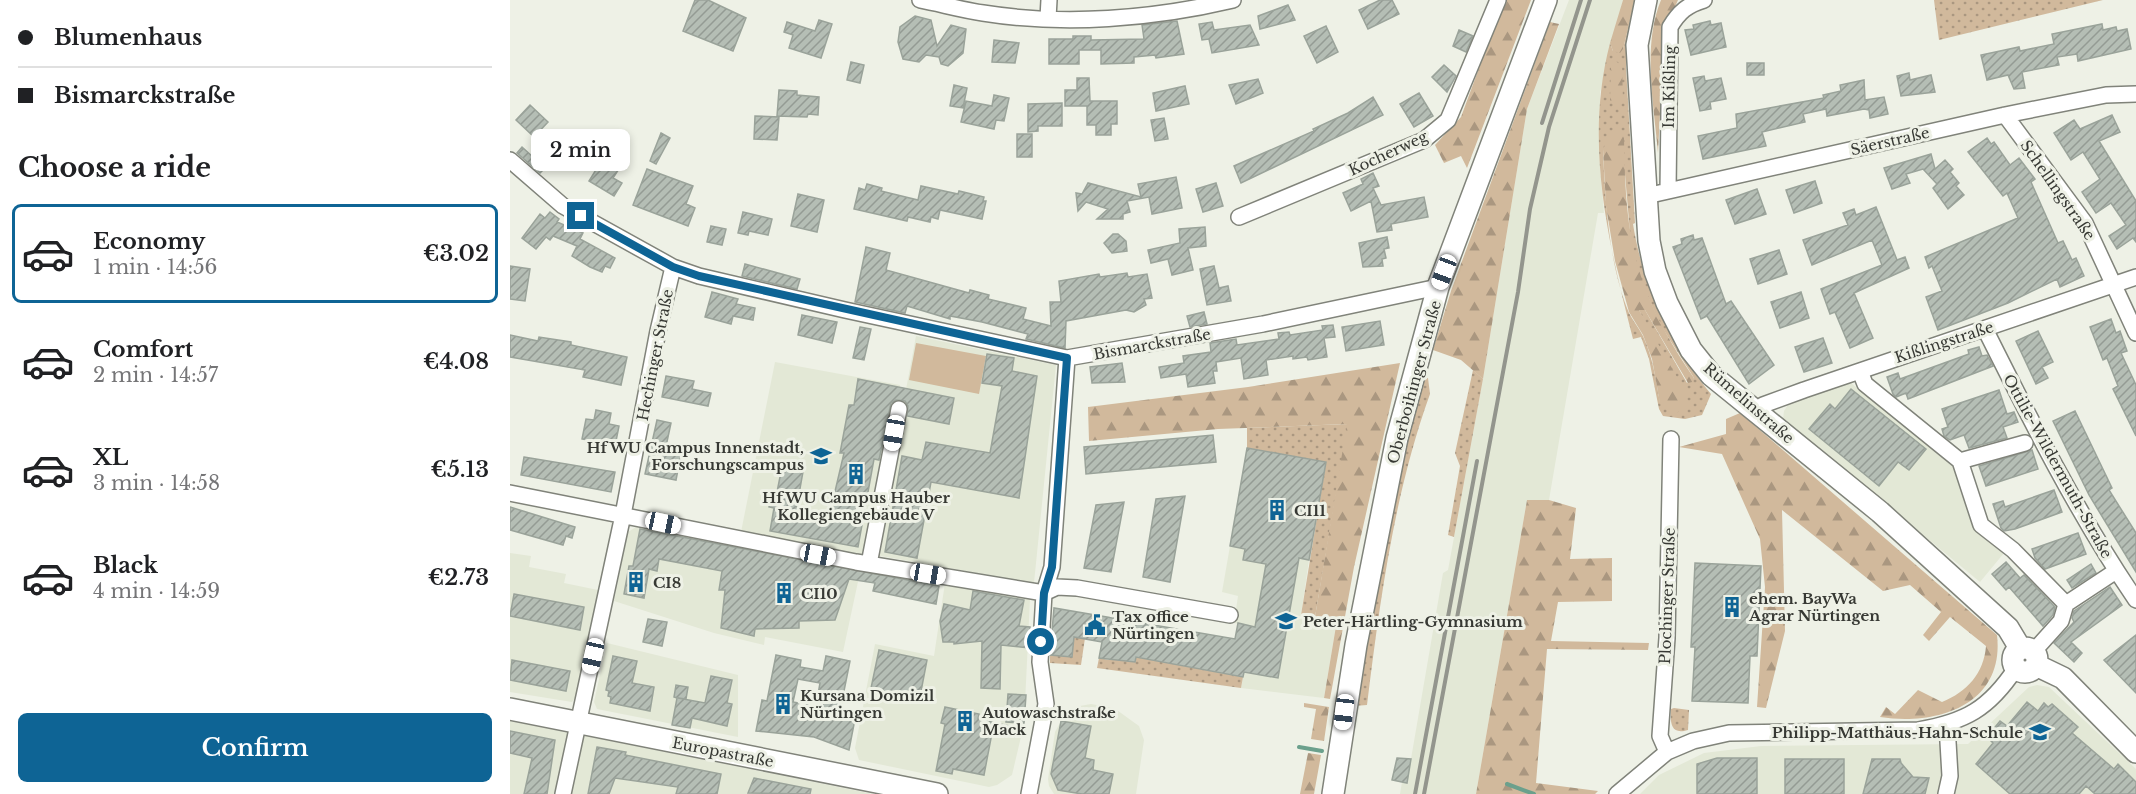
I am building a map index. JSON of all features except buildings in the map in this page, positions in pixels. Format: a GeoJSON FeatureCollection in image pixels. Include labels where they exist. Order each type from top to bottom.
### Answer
{"type":"FeatureCollection","features":[{"type":"Feature","properties":{"kind":"street"},"geometry":{"type":"LineString","coordinates":[[920,0],[984,14],[1097,19],[1187,11],[1233,0]]}},
{"type":"Feature","properties":{"kind":"street"},"geometry":{"type":"LineString","coordinates":[[1048,18],[1049,0]]}},
{"type":"Feature","properties":{"kind":"street","name":"Kocherweg"},"geometry":{"type":"LineString","coordinates":[[1239,217],[1424,140],[1448,120],[1498,0]]}},
{"type":"Feature","properties":{"kind":"street","name":"Oberboihinger Straße"},"geometry":{"type":"LineString","coordinates":[[1335,789],[1356,645],[1397,438],[1438,287],[1546,0]]}},
{"type":"Feature","properties":{"kind":"street","name":"Rümelinstraße"},"geometry":{"type":"LineString","coordinates":[[1646,0],[1637,45],[1646,196],[1655,271],[1680,333],[1711,375],[1880,512],[2008,628],[2026,658],[2063,678],[2136,752]]}},
{"type":"Feature","properties":{"kind":"street","name":"Im Kißling"},"geometry":{"type":"LineString","coordinates":[[1668,191],[1670,27],[1678,14],[1689,4],[1704,0]]}},
{"type":"Feature","properties":{"kind":"street","name":"Säerstraße"},"geometry":{"type":"LineString","coordinates":[[1646,196],[2005,115],[2106,95],[2136,94]]}},
{"type":"Feature","properties":{"kind":"street","name":"Schellingstraße"},"geometry":{"type":"LineString","coordinates":[[2005,115],[2085,223],[2136,333]]}},
{"type":"Feature","properties":{"kind":"street","name":"Bismarckstraße"},"geometry":{"type":"LineString","coordinates":[[510,160],[563,206],[673,267],[777,294],[1067,358],[1263,324],[1438,287]]}},
{"type":"Feature","properties":{"kind":"street","name":"Hechinger Straße"},"geometry":{"type":"LineString","coordinates":[[563,794],[673,267]]}},
{"type":"Feature","properties":{"kind":"street","name":"Kißlingstraße"},"geometry":{"type":"LineString","coordinates":[[1757,413],[1763,405],[2136,277]]}},
{"type":"Feature","properties":{"kind":"street","name":"Ottilie-Wildermuth-Straße"},"geometry":{"type":"LineString","coordinates":[[1985,328],[2032,422],[2116,571],[2136,600]]}},
{"type":"Feature","properties":{"kind":"street"},"geometry":{"type":"LineString","coordinates":[[1029,794],[1046,704],[1040,662],[1044,593],[1052,567],[1067,358]]}},
{"type":"Feature","properties":{"kind":"street"},"geometry":{"type":"LineString","coordinates":[[1860,371],[1865,384],[1960,461],[1981,525],[2013,550],[2066,604]]}},
{"type":"Feature","properties":{"kind":"street"},"geometry":{"type":"LineString","coordinates":[[869,564],[899,409]]}},
{"type":"Feature","properties":{"kind":"street","name":"Plochinger Straße"},"geometry":{"type":"LineString","coordinates":[[1667,752],[1660,736],[1667,638],[1671,439]]}},
{"type":"Feature","properties":{"kind":"street"},"geometry":{"type":"LineString","coordinates":[[1960,461],[2025,443]]}},
{"type":"Feature","properties":{"kind":"street"},"geometry":{"type":"LineString","coordinates":[[510,493],[869,564],[1044,593],[1057,587],[1077,588],[1230,615]]}},
{"type":"Feature","properties":{"kind":"street"},"geometry":{"type":"LineString","coordinates":[[1617,794],[1667,752],[1693,741],[1729,733],[1918,730],[1947,725],[1975,712],[1987,703],[2003,688],[2026,658],[2061,621],[2066,604],[2116,571]]}},
{"type":"Feature","properties":{"kind":"street","name":"Europastraße"},"geometry":{"type":"LineString","coordinates":[[510,708],[937,794]]}},
{"type":"Feature","properties":{"kind":"street"},"geometry":{"type":"LineString","coordinates":[[1946,794],[1950,765],[1947,725]]}},
{"type":"Feature","properties":{"kind":"shaded area"},"geometry":{"type":"Polygon","coordinates":[[[1569,0],[1623,0],[1600,93],[1600,166],[1604,213],[1598,213],[1549,500],[1527,500],[1476,794],[1400,794],[1402,782],[1407,782],[1443,573],[1448,570],[1483,379],[1527,109],[1569,0]]]}},
{"type":"Feature","properties":{"kind":"shaded area"},"geometry":{"type":"Polygon","coordinates":[[[916,336],[1056,365],[1034,583],[875,555],[916,336]]]}},
{"type":"Feature","properties":{"kind":"shaded area","name":"HfWU Campus Innenstadt, Forschungscampus"},"geometry":{"type":"Polygon","coordinates":[[[775,362],[900,385],[843,652],[765,637],[764,645],[714,633],[614,601],[628,532],[636,527],[738,547],[775,362]]]}},
{"type":"Feature","properties":{"kind":"shaded area"},"geometry":{"type":"Polygon","coordinates":[[[1851,383],[1957,470],[1980,535],[2004,553],[1980,582],[1783,419],[1784,411],[1789,403],[1851,383]]]}},
{"type":"Feature","properties":{"kind":"shaded area","name":"Peter-Härtling-Gymnasium"},"geometry":{"type":"Polygon","coordinates":[[[1230,546],[1309,560],[1301,615],[1337,620],[1324,698],[1241,688],[1249,641],[1255,627],[1234,623],[1238,596],[1222,592],[1230,546]]]}},
{"type":"Feature","properties":{"kind":"shaded area"},"geometry":{"type":"Polygon","coordinates":[[[510,553],[531,556],[529,567],[566,574],[564,583],[598,590],[576,697],[572,702],[510,692],[510,553]]]}},
{"type":"Feature","properties":{"kind":"shaded area"},"geometry":{"type":"Polygon","coordinates":[[[945,583],[1030,599],[1024,724],[1012,775],[997,785],[989,787],[859,760],[855,748],[875,644],[934,656],[945,583]]]}},
{"type":"Feature","properties":{"kind":"shaded area"},"geometry":{"type":"Polygon","coordinates":[[[607,643],[738,675],[738,737],[597,709],[594,702],[607,643]]]}},
{"type":"Feature","properties":{"kind":"shaded area","name":"Philipp-Matthäus-Hahn-Schule"},"geometry":{"type":"Polygon","coordinates":[[[2037,685],[2049,687],[2136,769],[2136,794],[1640,794],[1659,775],[1704,753],[1761,746],[1968,744],[2029,687],[2037,685]]]}},
{"type":"Feature","properties":{"kind":"shaded area"},"geometry":{"type":"Polygon","coordinates":[[[1091,704],[1114,708],[1139,726],[1144,740],[1136,794],[1054,794],[1049,786],[1055,732],[1061,721],[1074,707],[1091,704]]]}},
{"type":"Feature","properties":{"kind":"shaded area"},"geometry":{"type":"Polygon","coordinates":[[[510,721],[581,735],[873,794],[510,794],[510,721]]]}},
{"type":"Feature","properties":{"kind":"green space"},"geometry":{"type":"Polygon","coordinates":[[[1504,0],[1531,0],[1467,168],[1461,156],[1444,163],[1435,145],[1461,117],[1504,0]]]}},
{"type":"Feature","properties":{"kind":"green space"},"geometry":{"type":"Polygon","coordinates":[[[1623,0],[1635,0],[1620,53],[1613,51],[1610,43],[1623,0]]]}},
{"type":"Feature","properties":{"kind":"green space"},"geometry":{"type":"Polygon","coordinates":[[[1635,0],[1637,0],[1631,21],[1626,67],[1635,223],[1633,224],[1644,270],[1660,314],[1683,356],[1711,394],[1702,415],[1685,419],[1663,416],[1659,409],[1649,359],[1641,337],[1633,339],[1622,295],[1649,353],[1660,403],[1652,337],[1639,310],[1645,310],[1687,383],[1694,378],[1660,324],[1640,279],[1631,245],[1625,174],[1603,149],[1612,247],[1608,229],[1599,155],[1599,118],[1602,80],[1610,43],[1613,51],[1623,49],[1635,0]]]}},
{"type":"Feature","properties":{"kind":"green space"},"geometry":{"type":"Polygon","coordinates":[[[1661,0],[1678,0],[1664,32],[1658,153],[1652,96],[1651,56],[1655,18],[1661,0]]]}},
{"type":"Feature","properties":{"kind":"green space"},"geometry":{"type":"Polygon","coordinates":[[[1934,0],[2103,0],[1939,40],[1934,0]]]}},
{"type":"Feature","properties":{"kind":"green space"},"geometry":{"type":"Polygon","coordinates":[[[1550,22],[1559,24],[1527,109],[1483,379],[1461,360],[1433,350],[1451,291],[1550,22]]]}},
{"type":"Feature","properties":{"kind":"green space"},"geometry":{"type":"Polygon","coordinates":[[[1615,61],[1622,65],[1623,101],[1610,101],[1611,64],[1615,61]]]}},
{"type":"Feature","properties":{"kind":"green space"},"geometry":{"type":"Polygon","coordinates":[[[1617,131],[1624,134],[1627,204],[1637,262],[1658,318],[1694,378],[1688,383],[1645,310],[1639,310],[1687,395],[1687,404],[1677,413],[1671,413],[1660,403],[1652,359],[1643,335],[1629,312],[1615,261],[1606,206],[1603,149],[1610,135],[1617,131]]]}},
{"type":"Feature","properties":{"kind":"green space"},"geometry":{"type":"Polygon","coordinates":[[[916,343],[986,356],[979,394],[909,380],[916,343]]]}},
{"type":"Feature","properties":{"kind":"green space"},"geometry":{"type":"Polygon","coordinates":[[[1400,363],[1354,567],[1330,699],[1324,698],[1337,620],[1315,617],[1347,424],[1218,429],[1089,441],[1088,407],[1248,387],[1400,363]]]}},
{"type":"Feature","properties":{"kind":"green space"},"geometry":{"type":"Polygon","coordinates":[[[1473,370],[1483,379],[1454,537],[1448,535],[1460,466],[1455,453],[1473,370]]]}},
{"type":"Feature","properties":{"kind":"green space"},"geometry":{"type":"Polygon","coordinates":[[[1421,375],[1428,378],[1430,394],[1407,470],[1390,548],[1367,705],[1354,706],[1378,574],[1421,375]]]}},
{"type":"Feature","properties":{"kind":"green space"},"geometry":{"type":"Polygon","coordinates":[[[1740,413],[1997,635],[1997,659],[1990,679],[1979,694],[1963,706],[1923,718],[1880,717],[1886,707],[1895,714],[1918,690],[1942,702],[1959,693],[1978,673],[1985,656],[1986,646],[1950,617],[1929,641],[1923,635],[1941,612],[1910,585],[1883,591],[1782,510],[1785,631],[1766,708],[1757,707],[1765,587],[1760,539],[1722,454],[1679,447],[1726,434],[1726,419],[1740,413]]]}},
{"type":"Feature","properties":{"kind":"green space"},"geometry":{"type":"Polygon","coordinates":[[[1348,424],[1315,617],[1301,615],[1326,462],[1247,448],[1247,428],[1348,424]]]}},
{"type":"Feature","properties":{"kind":"green space"},"geometry":{"type":"Polygon","coordinates":[[[1527,500],[1549,500],[1576,508],[1570,559],[1612,558],[1612,601],[1558,602],[1551,641],[1649,643],[1648,650],[1547,649],[1536,783],[1598,791],[1595,794],[1476,794],[1527,500]]]}},
{"type":"Feature","properties":{"kind":"green space"},"geometry":{"type":"Polygon","coordinates":[[[1074,637],[1085,638],[1081,665],[1050,663],[1050,655],[1072,657],[1074,637]]]}},
{"type":"Feature","properties":{"kind":"green space"},"geometry":{"type":"Polygon","coordinates":[[[1110,657],[1135,662],[1136,657],[1243,677],[1241,688],[1097,668],[1099,658],[1109,660],[1110,657]]]}},
{"type":"Feature","properties":{"kind":"green space"},"geometry":{"type":"Polygon","coordinates":[[[1304,703],[1329,707],[1324,741],[1311,739],[1316,709],[1304,707],[1304,703]]]}},
{"type":"Feature","properties":{"kind":"green space"},"geometry":{"type":"Polygon","coordinates":[[[1671,709],[1689,710],[1688,730],[1678,731],[1673,727],[1671,709]]]}},
{"type":"Feature","properties":{"kind":"green space"},"geometry":{"type":"Polygon","coordinates":[[[1308,753],[1321,755],[1314,794],[1300,794],[1308,753]]]}},
{"type":"Feature","properties":{"kind":"waterway"},"geometry":{"type":"LineString","coordinates":[[1299,747],[1322,751]]}},
{"type":"Feature","properties":{"kind":"waterway"},"geometry":{"type":"LineString","coordinates":[[1507,784],[1534,794]]}},
{"type":"Feature","properties":{"kind":"railway"},"geometry":{"type":"LineString","coordinates":[[1542,123],[1581,0]]}},
{"type":"Feature","properties":{"kind":"railway"},"geometry":{"type":"LineString","coordinates":[[1424,794],[1518,292],[1530,209],[1549,127],[1590,0]]}},
{"type":"Feature","properties":{"kind":"railway"},"geometry":{"type":"LineString","coordinates":[[1415,794],[1477,461]]}},
{"type":"Feature","properties":{"kind":"place","name":"HfWU Campus Innenstadt, Forschungscampus"},"geometry":{"type":"Point","coordinates":[821,456]}},
{"type":"Feature","properties":{"kind":"place","name":"HfWU Campus Hauber Kollegiengebäude V"},"geometry":{"type":"Point","coordinates":[856,474]}},
{"type":"Feature","properties":{"kind":"place","name":"CI11"},"geometry":{"type":"Point","coordinates":[1277,510]}},
{"type":"Feature","properties":{"kind":"place","name":"CI8"},"geometry":{"type":"Point","coordinates":[636,582]}},
{"type":"Feature","properties":{"kind":"place","name":"CI10"},"geometry":{"type":"Point","coordinates":[784,593]}},
{"type":"Feature","properties":{"kind":"place","name":"ehem. BayWa Agrar Nürtingen"},"geometry":{"type":"Point","coordinates":[1732,607]}},
{"type":"Feature","properties":{"kind":"place","name":"Peter-Härtling-Gymnasium"},"geometry":{"type":"Point","coordinates":[1286,621]}},
{"type":"Feature","properties":{"kind":"place","name":"Tax office Nürtingen"},"geometry":{"type":"Point","coordinates":[1095,625]}},
{"type":"Feature","properties":{"kind":"place","name":"Kursana Domizil Nürtingen"},"geometry":{"type":"Point","coordinates":[783,704]}},
{"type":"Feature","properties":{"kind":"place","name":"Autowaschstraße Mack"},"geometry":{"type":"Point","coordinates":[965,721]}},
{"type":"Feature","properties":{"kind":"place","name":"Philipp-Matthäus-Hahn-Schule"},"geometry":{"type":"Point","coordinates":[2040,732]}},
{"type":"Feature","properties":{"kind":"route"},"geometry":{"type":"LineString","coordinates":[[581,216],[673,267],[699,276],[955,335],[1067,358],[1052,567],[1044,593],[1041,642]]}}]}
